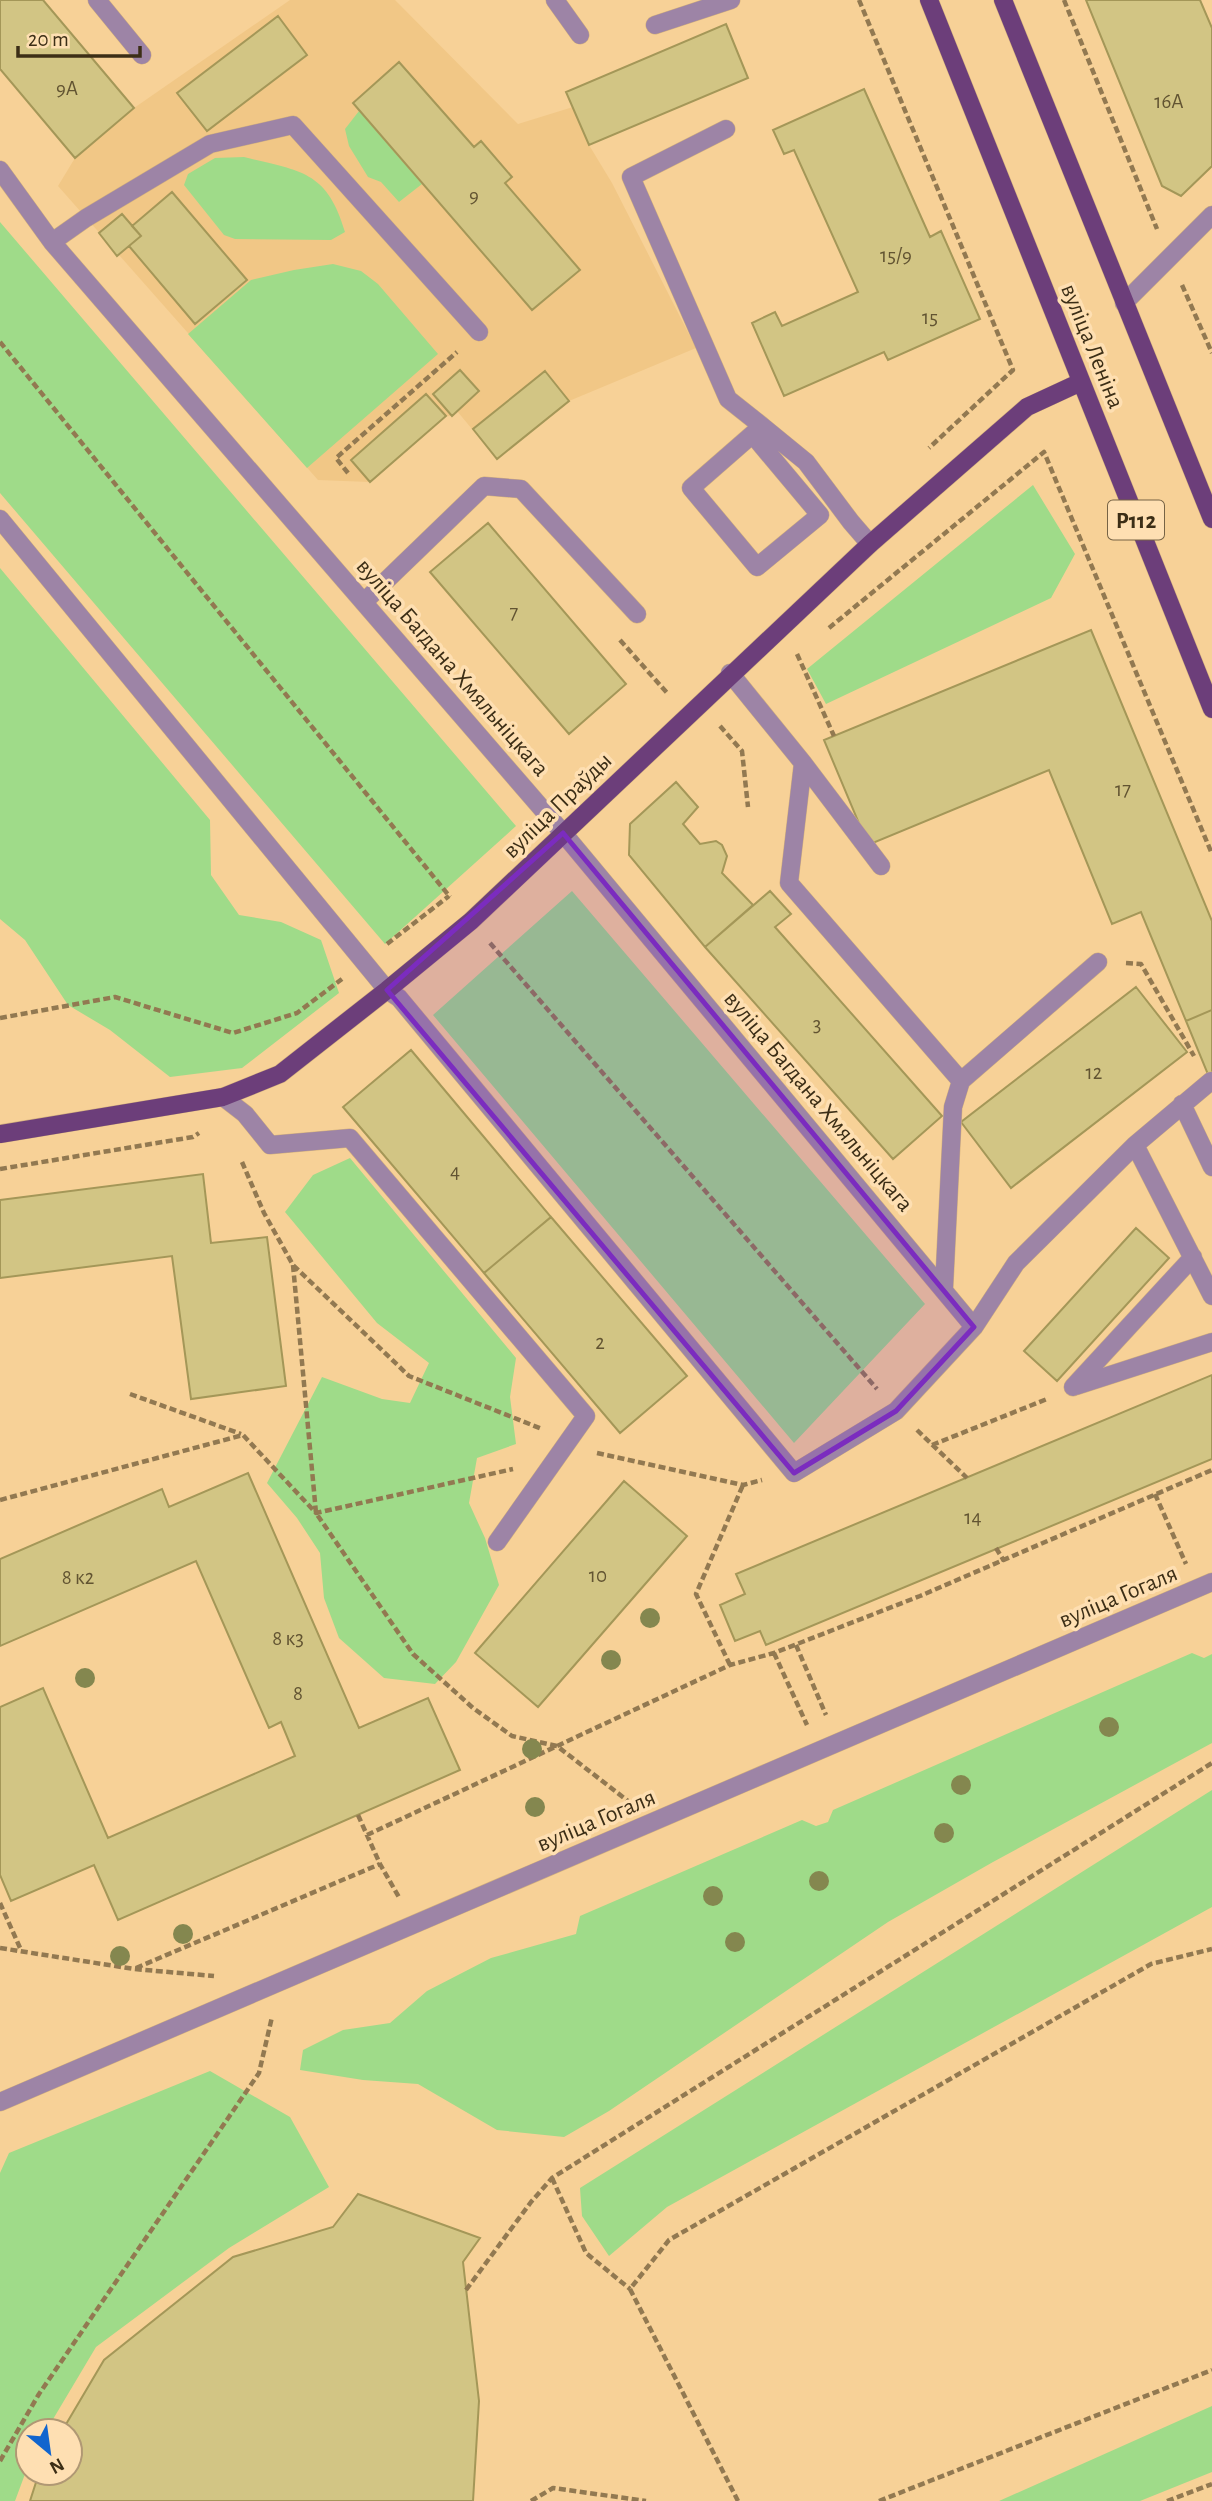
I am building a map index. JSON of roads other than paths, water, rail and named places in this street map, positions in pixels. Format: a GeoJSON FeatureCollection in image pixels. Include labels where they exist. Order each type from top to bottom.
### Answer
{"type":"FeatureCollection","features":[{"type":"Feature","properties":{"kind":"main road","name":"вуліца Леніна"},"geometry":{"type":"LineString","coordinates":[[929,0],[1212,709]]}},
{"type":"Feature","properties":{"kind":"main road","name":"вуліца Леніна"},"geometry":{"type":"LineString","coordinates":[[1003,0],[1212,519]]}},
{"type":"Feature","properties":{"kind":"main road","name":"вуліца Праўды"},"geometry":{"type":"LineString","coordinates":[[0,1134],[223,1097],[280,1074],[471,921],[730,673],[870,544],[1027,407],[1081,382]]}},
{"type":"Feature","properties":{"kind":"street"},"geometry":{"type":"LineString","coordinates":[[97,0],[142,55]]}},
{"type":"Feature","properties":{"kind":"street"},"geometry":{"type":"LineString","coordinates":[[555,0],[580,35]]}},
{"type":"Feature","properties":{"kind":"street"},"geometry":{"type":"LineString","coordinates":[[654,25],[732,0]]}},
{"type":"Feature","properties":{"kind":"street"},"geometry":{"type":"LineString","coordinates":[[52,242],[86,218],[210,144],[293,125],[480,332]]}},
{"type":"Feature","properties":{"kind":"street"},"geometry":{"type":"LineString","coordinates":[[726,129],[631,177],[728,399],[757,430],[820,515],[757,567],[691,488],[757,430]]}},
{"type":"Feature","properties":{"kind":"street","name":"вуліца Багдана Хмяльніцкага"},"geometry":{"type":"LineString","coordinates":[[0,170],[52,242],[563,833],[974,1327]]}},
{"type":"Feature","properties":{"kind":"street"},"geometry":{"type":"LineString","coordinates":[[1124,303],[1212,215]]}},
{"type":"Feature","properties":{"kind":"street"},"geometry":{"type":"LineString","coordinates":[[757,430],[806,461],[851,523],[870,544]]}},
{"type":"Feature","properties":{"kind":"street"},"geometry":{"type":"LineString","coordinates":[[365,601],[484,486],[521,489],[637,614]]}},
{"type":"Feature","properties":{"kind":"street"},"geometry":{"type":"LineString","coordinates":[[1,522],[387,990],[399,998],[794,1473],[896,1411],[974,1327],[1016,1263],[1135,1145],[1208,1083]]}},
{"type":"Feature","properties":{"kind":"street"},"geometry":{"type":"LineString","coordinates":[[730,673],[881,866]]}},
{"type":"Feature","properties":{"kind":"street"},"geometry":{"type":"LineString","coordinates":[[803,763],[789,883],[961,1081]]}},
{"type":"Feature","properties":{"kind":"street"},"geometry":{"type":"LineString","coordinates":[[944,1288],[953,1107],[961,1081],[1098,962]]}},
{"type":"Feature","properties":{"kind":"street"},"geometry":{"type":"LineString","coordinates":[[223,1097],[245,1114],[270,1145],[350,1138],[586,1416],[497,1542]]}},
{"type":"Feature","properties":{"kind":"street"},"geometry":{"type":"LineString","coordinates":[[1182,1104],[1212,1167]]}},
{"type":"Feature","properties":{"kind":"street"},"geometry":{"type":"LineString","coordinates":[[1135,1145],[1212,1296]]}},
{"type":"Feature","properties":{"kind":"street"},"geometry":{"type":"LineString","coordinates":[[1193,1257],[1073,1387],[1212,1342]]}},
{"type":"Feature","properties":{"kind":"street","name":"вуліца Гогаля"},"geometry":{"type":"LineString","coordinates":[[0,2102],[1205,1586]]}}]}
